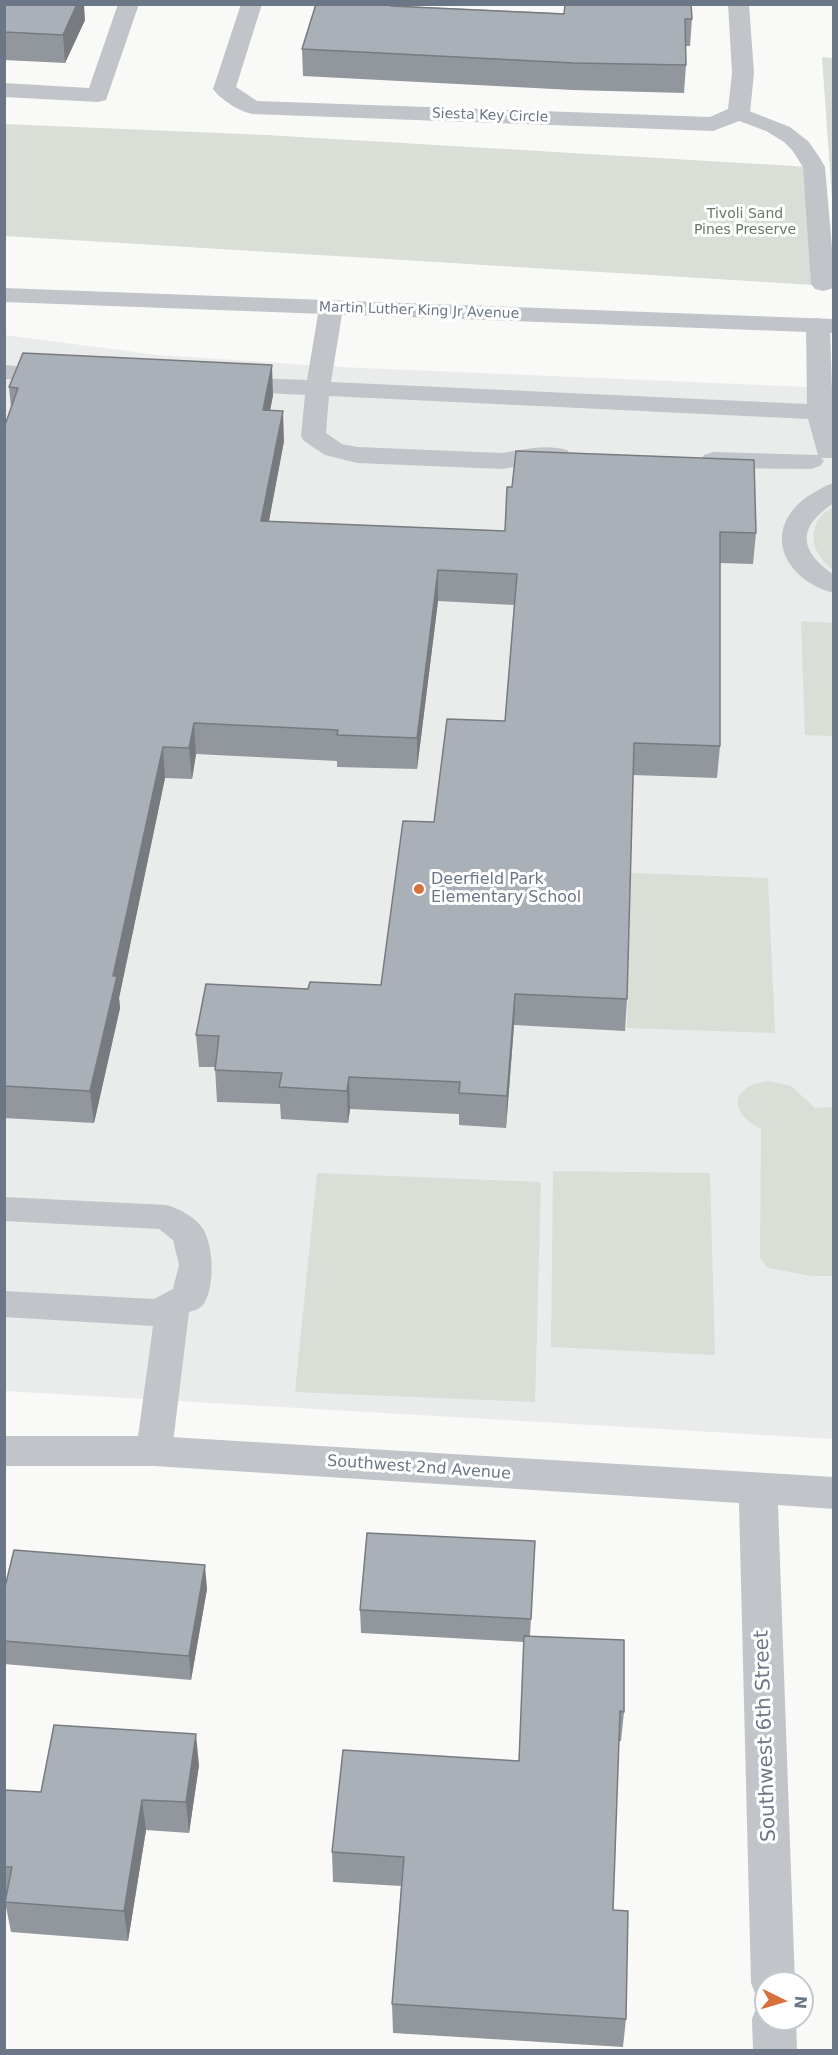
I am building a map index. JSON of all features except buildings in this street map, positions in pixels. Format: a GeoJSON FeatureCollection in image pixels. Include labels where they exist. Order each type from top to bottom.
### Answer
{"type":"FeatureCollection","features":[{"type":"Feature","properties":{"kind":"street"},"geometry":{"type":"LineString","coordinates":[[4,90],[98,95],[129,4]]}},
{"type":"Feature","properties":{"kind":"street","name":"Siesta Key Circle"},"geometry":{"type":"LineString","coordinates":[[252,4],[224,89],[252,107],[713,124],[739,113]]}},
{"type":"Feature","properties":{"kind":"street"},"geometry":{"type":"LineString","coordinates":[[738,4],[743,73],[739,113]]}},
{"type":"Feature","properties":{"kind":"street","name":"Martin Luther King Jr Avenue"},"geometry":{"type":"LineString","coordinates":[[4,294],[826,326]]}},
{"type":"Feature","properties":{"kind":"street","name":"Southwest 2nd Avenue"},"geometry":{"type":"LineString","coordinates":[[4,1451],[154,1451],[834,1493]]}},
{"type":"Feature","properties":{"kind":"street","name":"Southwest 6th Street"},"geometry":{"type":"LineString","coordinates":[[758,1489],[773,1971]]}},
{"type":"Feature","properties":{"kind":"street"},"geometry":{"type":"LineString","coordinates":[[774,2031],[775,2050]]}},
{"type":"Feature","properties":{"kind":"lane"},"geometry":{"type":"LineString","coordinates":[[739,113],[783,131],[806,150],[814,167],[823,284]]}},
{"type":"Feature","properties":{"kind":"lane"},"geometry":{"type":"LineString","coordinates":[[331,308],[313,436],[334,450],[357,455],[503,461],[525,456],[584,456]]}},
{"type":"Feature","properties":{"kind":"lane"},"geometry":{"type":"LineString","coordinates":[[826,326],[824,455],[808,470],[819,481],[834,486]]}},
{"type":"Feature","properties":{"kind":"lane"},"geometry":{"type":"LineString","coordinates":[[4,372],[74,376]]}},
{"type":"Feature","properties":{"kind":"lane"},"geometry":{"type":"LineString","coordinates":[[201,382],[826,413]]}},
{"type":"Feature","properties":{"kind":"lane"},"geometry":{"type":"LineString","coordinates":[[688,460],[824,455]]}},
{"type":"Feature","properties":{"kind":"lane"},"geometry":{"type":"LineString","coordinates":[[834,491],[814,504],[797,522],[793,545],[802,562],[826,582],[834,585]]}},
{"type":"Feature","properties":{"kind":"lane"},"geometry":{"type":"LineString","coordinates":[[4,1209],[166,1217],[189,1234],[196,1264],[189,1297],[158,1313],[4,1304]]}},
{"type":"Feature","properties":{"kind":"lane"},"geometry":{"type":"LineString","coordinates":[[154,1451],[173,1305]]}},
{"type":"Feature","properties":{"kind":"shaded area","name":"Deerfield Park Elementary School"},"geometry":{"type":"Polygon","coordinates":[[[4,335],[159,355],[340,367],[833,388],[833,1439],[5,1391],[4,335]]]}},
{"type":"Feature","properties":{"kind":"green space"},"geometry":{"type":"Polygon","coordinates":[[[822,57],[833,58],[833,213],[822,57]]]}},
{"type":"Feature","properties":{"kind":"green space","name":"Tivoli Sand Pines Preserve"},"geometry":{"type":"Polygon","coordinates":[[[5,124],[266,135],[811,167],[815,285],[5,236],[5,124]]]}},
{"type":"Feature","properties":{"kind":"green space"},"geometry":{"type":"Polygon","coordinates":[[[833,507],[833,570],[819,555],[815,546],[814,529],[824,514],[833,507]]]}},
{"type":"Feature","properties":{"kind":"green space"},"geometry":{"type":"Polygon","coordinates":[[[801,621],[833,623],[833,736],[805,735],[801,621]]]}},
{"type":"Feature","properties":{"kind":"green space"},"geometry":{"type":"Polygon","coordinates":[[[631,873],[768,878],[775,1033],[627,1028],[631,873]]]}},
{"type":"Feature","properties":{"kind":"green space"},"geometry":{"type":"Polygon","coordinates":[[[768,1081],[791,1086],[815,1108],[833,1107],[833,1276],[812,1276],[768,1268],[760,1258],[761,1129],[743,1115],[738,1100],[746,1088],[768,1081]]]}},
{"type":"Feature","properties":{"kind":"green space"},"geometry":{"type":"Polygon","coordinates":[[[553,1171],[710,1173],[715,1355],[551,1347],[553,1171]]]}},
{"type":"Feature","properties":{"kind":"green space"},"geometry":{"type":"Polygon","coordinates":[[[317,1173],[541,1182],[535,1402],[295,1392],[317,1173]]]}},
{"type":"Feature","properties":{"kind":"place","name":"Deerfield Park Elementary School"},"geometry":{"type":"Point","coordinates":[419,889]}}]}
